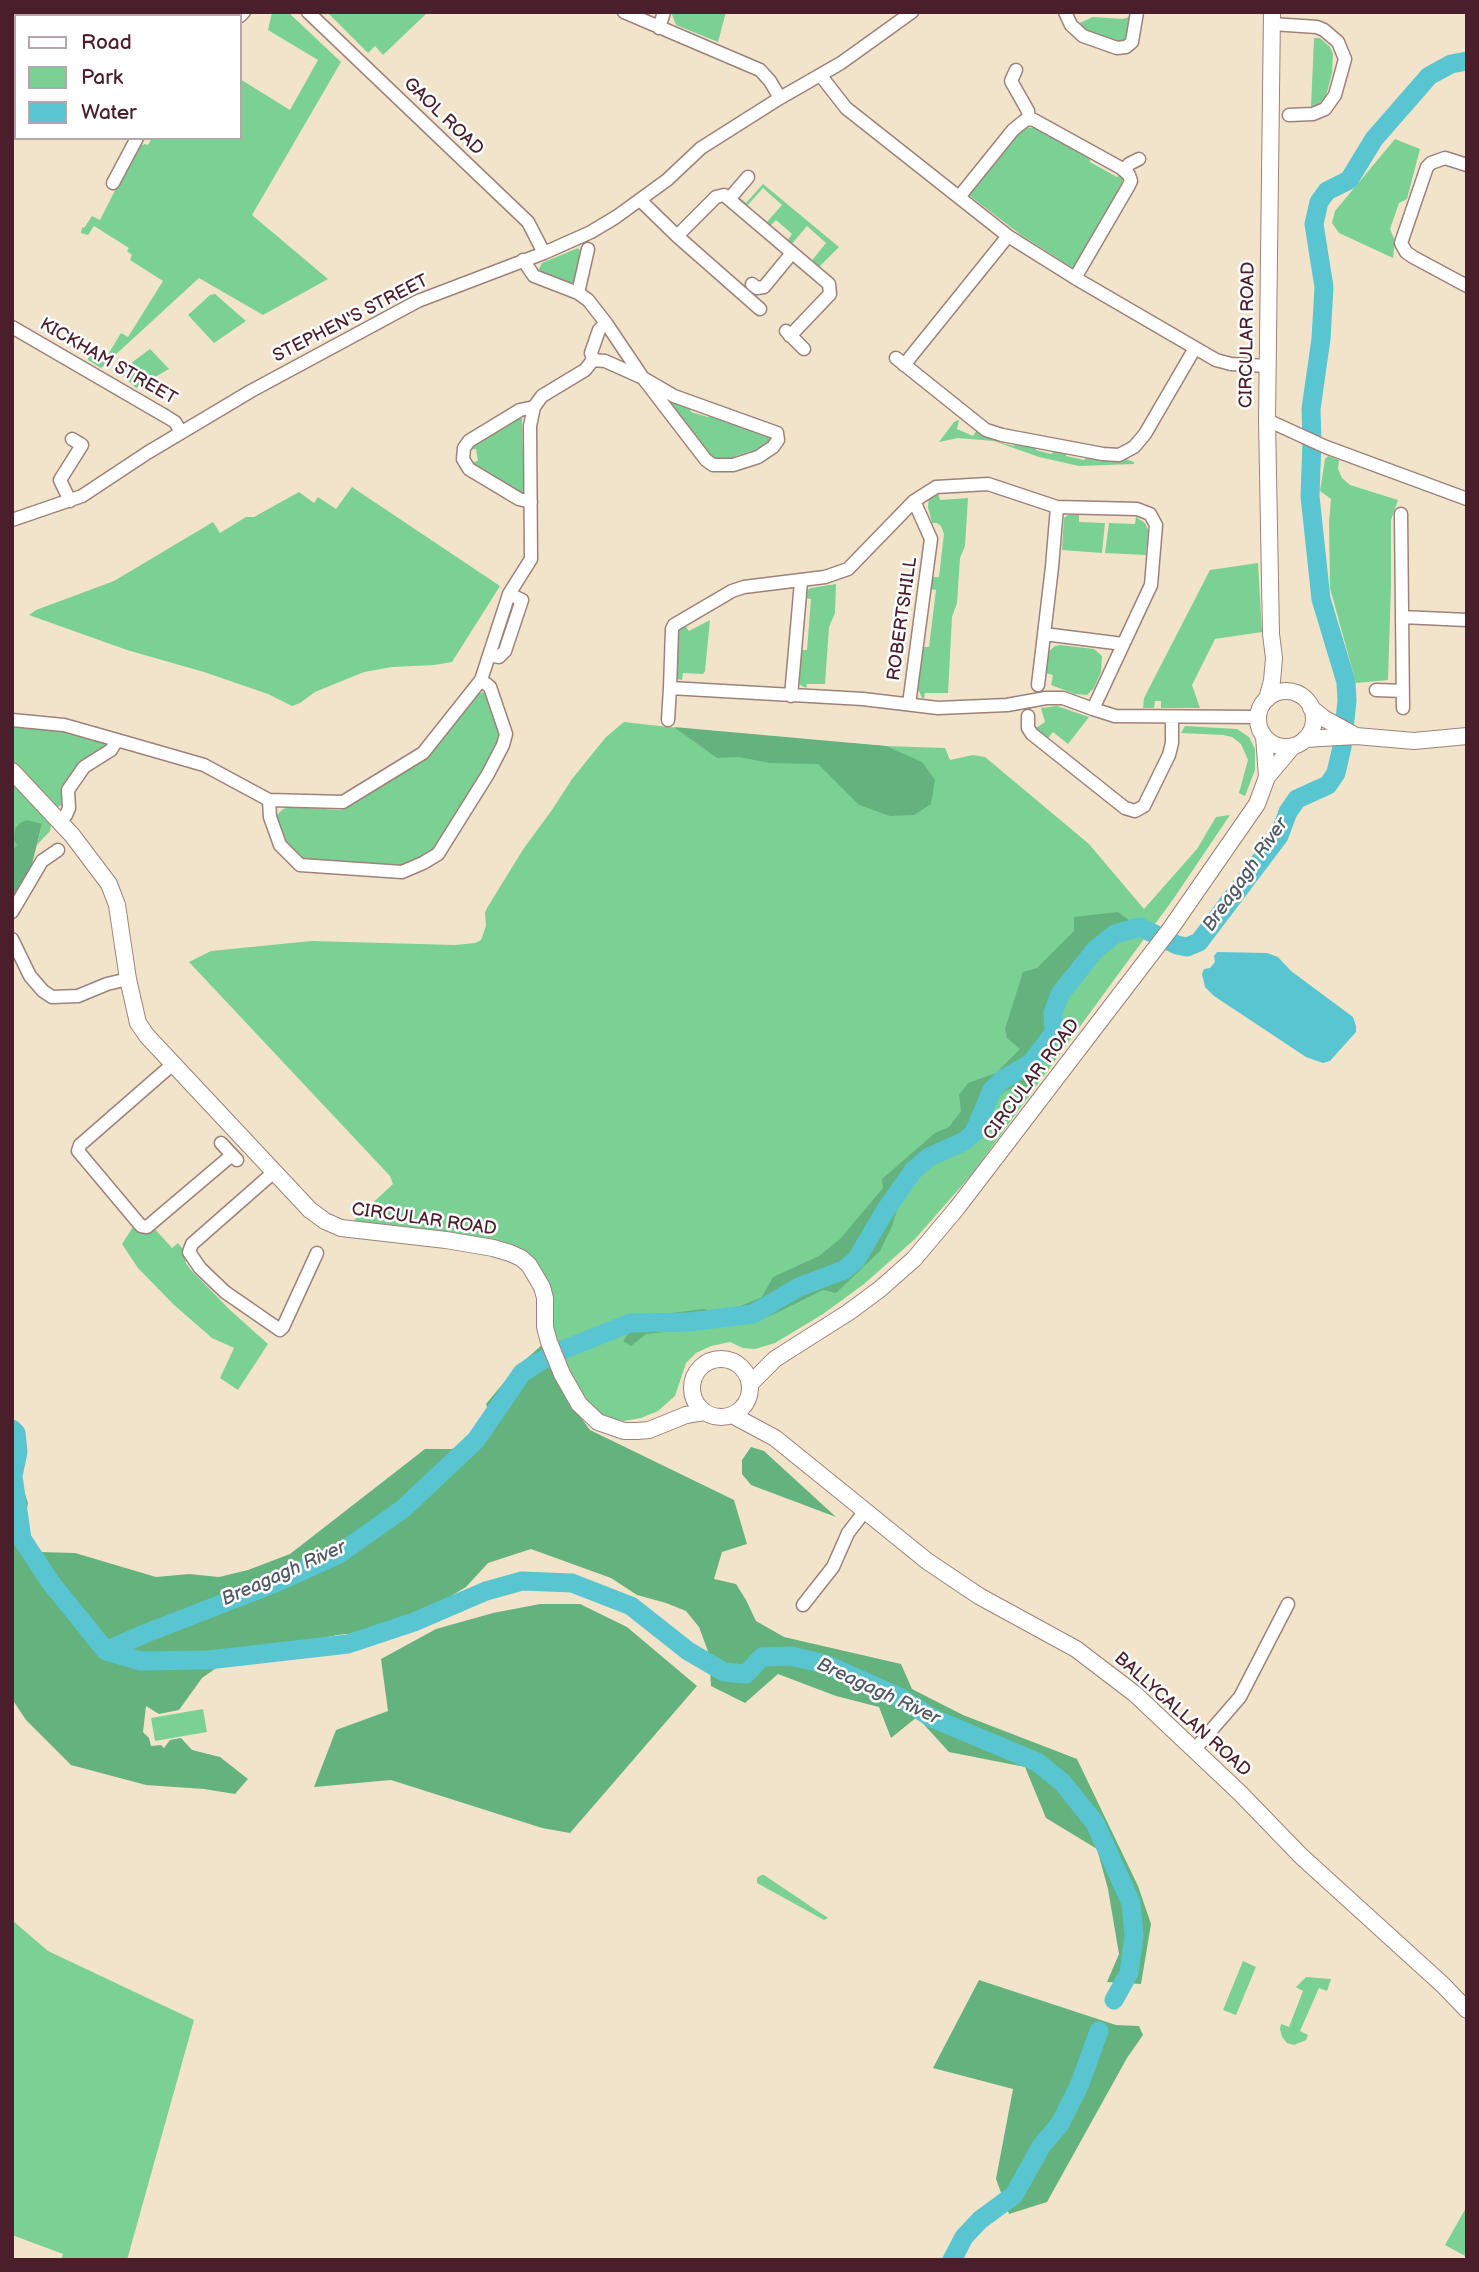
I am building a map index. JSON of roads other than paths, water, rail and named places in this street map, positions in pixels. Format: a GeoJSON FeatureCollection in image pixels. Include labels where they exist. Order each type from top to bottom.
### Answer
{"type":"FeatureCollection","features":[{"type":"Feature","properties":{"kind":"main road","name":"CIRCULAR ROAD"},"geometry":{"type":"LineString","coordinates":[[1266,699],[1272,681],[1274,658],[1271,634],[1267,420],[1272,18]]}},
{"type":"Feature","properties":{"kind":"main road","name":"CIRCULAR ROAD"},"geometry":{"type":"LineString","coordinates":[[1274,658],[1286,680],[1298,694]]}},
{"type":"Feature","properties":{"kind":"main road"},"geometry":{"type":"LineString","coordinates":[[1353,735],[1325,719],[1298,694],[1291,692],[1278,692],[1266,699],[1258,717],[1264,736],[1274,744],[1287,747],[1306,741],[1353,735],[1414,741],[1467,736]]}},
{"type":"Feature","properties":{"kind":"main road"},"geometry":{"type":"LineString","coordinates":[[1306,741],[1312,728],[1311,708]]}},
{"type":"Feature","properties":{"kind":"main road","name":"CIRCULAR ROAD"},"geometry":{"type":"LineString","coordinates":[[750,1384],[775,1359],[859,1304],[914,1259],[965,1198],[1171,928],[1257,804],[1267,777],[1264,736]]}},
{"type":"Feature","properties":{"kind":"main road","name":"CIRCULAR ROAD"},"geometry":{"type":"LineString","coordinates":[[1267,777],[1306,741]]}},
{"type":"Feature","properties":{"kind":"main road"},"geometry":{"type":"LineString","coordinates":[[12,771],[59,821],[109,884],[117,905],[128,979]]}},
{"type":"Feature","properties":{"kind":"main road","name":"CIRCULAR ROAD"},"geometry":{"type":"LineString","coordinates":[[128,979],[134,1011],[142,1030],[310,1210],[341,1228],[493,1248],[521,1258],[529,1265],[542,1287],[545,1298],[545,1327],[562,1374],[579,1404],[592,1418],[624,1431],[649,1430],[686,1415],[705,1412],[713,1416],[732,1415]]}},
{"type":"Feature","properties":{"kind":"main road","name":"CIRCULAR ROAD"},"geometry":{"type":"LineString","coordinates":[[649,1430],[689,1398],[694,1378],[706,1363],[715,1360],[755,1362],[775,1359]]}},
{"type":"Feature","properties":{"kind":"main road"},"geometry":{"type":"LineString","coordinates":[[732,1415],[747,1403],[750,1394],[747,1375],[734,1362]]}},
{"type":"Feature","properties":{"kind":"main road"},"geometry":{"type":"LineString","coordinates":[[692,1387],[693,1397],[705,1412]]}},
{"type":"Feature","properties":{"kind":"main road","name":"BALLYCALLAN ROAD"},"geometry":{"type":"LineString","coordinates":[[747,1403],[775,1438]]}},
{"type":"Feature","properties":{"kind":"main road","name":"BALLYCALLAN ROAD"},"geometry":{"type":"LineString","coordinates":[[732,1415],[775,1438],[927,1561],[979,1596],[1076,1649],[1135,1694],[1195,1749],[1303,1858],[1467,2010]]}},
{"type":"Feature","properties":{"kind":"street","name":"GAOL ROAD"},"geometry":{"type":"LineString","coordinates":[[308,12],[528,222],[544,253]]}},
{"type":"Feature","properties":{"kind":"street"},"geometry":{"type":"LineString","coordinates":[[624,12],[760,71],[780,98]]}},
{"type":"Feature","properties":{"kind":"street"},"geometry":{"type":"LineString","coordinates":[[659,27],[664,12]]}},
{"type":"Feature","properties":{"kind":"street","name":"STEPHEN'S STREET"},"geometry":{"type":"LineString","coordinates":[[12,520],[70,502],[181,432],[312,357],[418,301],[591,232],[667,180],[701,148],[780,98],[821,76],[912,12]]}},
{"type":"Feature","properties":{"kind":"street"},"geometry":{"type":"LineString","coordinates":[[1065,12],[1072,25],[1083,36],[1129,50],[1137,12]]}},
{"type":"Feature","properties":{"kind":"street"},"geometry":{"type":"LineString","coordinates":[[1272,18],[1324,30],[1338,42],[1345,59],[1335,95],[1325,109],[1313,114],[1289,115]]}},
{"type":"Feature","properties":{"kind":"street"},"geometry":{"type":"LineString","coordinates":[[1016,70],[1011,81],[1028,111],[1029,119]]}},
{"type":"Feature","properties":{"kind":"street"},"geometry":{"type":"LineString","coordinates":[[821,76],[846,108],[1008,236],[1216,359],[1231,364],[1267,366]]}},
{"type":"Feature","properties":{"kind":"street"},"geometry":{"type":"LineString","coordinates":[[959,197],[1013,130],[1029,119],[1125,171],[1131,181],[1075,278]]}},
{"type":"Feature","properties":{"kind":"street"},"geometry":{"type":"LineString","coordinates":[[113,183],[142,140]]}},
{"type":"Feature","properties":{"kind":"street"},"geometry":{"type":"LineString","coordinates":[[1467,165],[1445,158],[1427,167],[1401,243],[1406,252],[1467,286]]}},
{"type":"Feature","properties":{"kind":"street"},"geometry":{"type":"LineString","coordinates":[[1125,171],[1129,164],[1139,159]]}},
{"type":"Feature","properties":{"kind":"street"},"geometry":{"type":"LineString","coordinates":[[730,198],[748,177]]}},
{"type":"Feature","properties":{"kind":"street"},"geometry":{"type":"LineString","coordinates":[[677,236],[716,197],[724,195],[830,284],[830,294],[788,333],[804,349]]}},
{"type":"Feature","properties":{"kind":"street"},"geometry":{"type":"LineString","coordinates":[[640,200],[760,309]]}},
{"type":"Feature","properties":{"kind":"street"},"geometry":{"type":"LineString","coordinates":[[1008,236],[900,362],[986,430],[1119,455],[1134,447],[1145,434],[1195,348]]}},
{"type":"Feature","properties":{"kind":"street"},"geometry":{"type":"LineString","coordinates":[[578,293],[588,249]]}},
{"type":"Feature","properties":{"kind":"street"},"geometry":{"type":"LineString","coordinates":[[752,284],[757,288],[764,287],[792,253]]}},
{"type":"Feature","properties":{"kind":"street"},"geometry":{"type":"LineString","coordinates":[[523,260],[534,276],[578,293],[587,300],[606,323],[643,378],[705,460],[713,464],[733,466],[758,457],[778,440],[777,433],[674,396],[643,378],[606,361],[593,360]]}},
{"type":"Feature","properties":{"kind":"street"},"geometry":{"type":"LineString","coordinates":[[593,360],[591,353],[599,330],[606,323]]}},
{"type":"Feature","properties":{"kind":"street","name":"KICKHAM STREET"},"geometry":{"type":"LineString","coordinates":[[12,327],[167,417],[175,422],[181,432]]}},
{"type":"Feature","properties":{"kind":"street"},"geometry":{"type":"LineString","coordinates":[[12,720],[64,725],[204,765],[269,800],[343,802],[423,753],[481,680],[509,594],[531,559],[530,426],[534,407],[542,397],[585,370],[593,360]]}},
{"type":"Feature","properties":{"kind":"street"},"geometry":{"type":"LineString","coordinates":[[531,502],[519,499],[469,470],[463,459],[464,448],[469,441],[520,410],[534,407]]}},
{"type":"Feature","properties":{"kind":"street"},"geometry":{"type":"LineString","coordinates":[[1267,420],[1326,447],[1467,499]]}},
{"type":"Feature","properties":{"kind":"street"},"geometry":{"type":"LineString","coordinates":[[70,502],[60,480],[82,445],[72,439]]}},
{"type":"Feature","properties":{"kind":"street"},"geometry":{"type":"LineString","coordinates":[[668,720],[674,625],[732,591],[744,587],[833,576],[848,569],[914,501],[936,487],[988,484],[1057,507],[1137,509],[1150,514],[1156,525],[1151,585],[1093,709]]}},
{"type":"Feature","properties":{"kind":"street","name":"ROBERTSHILL"},"geometry":{"type":"LineString","coordinates":[[909,704],[931,539],[914,501]]}},
{"type":"Feature","properties":{"kind":"street"},"geometry":{"type":"LineString","coordinates":[[1038,685],[1057,507]]}},
{"type":"Feature","properties":{"kind":"street"},"geometry":{"type":"LineString","coordinates":[[1401,514],[1403,708]]}},
{"type":"Feature","properties":{"kind":"street"},"geometry":{"type":"LineString","coordinates":[[791,696],[800,582]]}},
{"type":"Feature","properties":{"kind":"street"},"geometry":{"type":"LineString","coordinates":[[489,655],[502,656],[522,600],[509,594]]}},
{"type":"Feature","properties":{"kind":"street"},"geometry":{"type":"LineString","coordinates":[[1402,617],[1467,620]]}},
{"type":"Feature","properties":{"kind":"street"},"geometry":{"type":"LineString","coordinates":[[1044,634],[1123,644]]}},
{"type":"Feature","properties":{"kind":"street"},"geometry":{"type":"LineString","coordinates":[[269,800],[270,817],[280,845],[300,865],[402,872],[423,863],[438,854],[449,838],[503,745],[506,734],[502,719],[490,687],[481,680]]}},
{"type":"Feature","properties":{"kind":"street","name":"ROBERTSHILL"},"geometry":{"type":"LineString","coordinates":[[670,688],[863,699],[938,708],[1007,705],[1046,698],[1063,698],[1115,716],[1258,717]]}},
{"type":"Feature","properties":{"kind":"street"},"geometry":{"type":"LineString","coordinates":[[1376,690],[1403,691]]}},
{"type":"Feature","properties":{"kind":"street"},"geometry":{"type":"LineString","coordinates":[[1028,716],[1028,729],[1032,734],[1125,808],[1135,811],[1144,806],[1169,755],[1172,717]]}},
{"type":"Feature","properties":{"kind":"street"},"geometry":{"type":"LineString","coordinates":[[59,821],[69,808],[68,790],[84,767],[111,750],[117,740]]}},
{"type":"Feature","properties":{"kind":"street"},"geometry":{"type":"LineString","coordinates":[[12,912],[43,861],[58,850]]}},
{"type":"Feature","properties":{"kind":"street"},"geometry":{"type":"LineString","coordinates":[[12,939],[30,976],[52,997],[78,996],[128,979]]}},
{"type":"Feature","properties":{"kind":"street"},"geometry":{"type":"LineString","coordinates":[[173,1064],[80,1145],[78,1151],[141,1227],[147,1227],[235,1157],[221,1143]]}},
{"type":"Feature","properties":{"kind":"street"},"geometry":{"type":"LineString","coordinates":[[274,1172],[192,1244],[189,1252],[200,1269],[225,1292],[280,1331],[317,1252]]}},
{"type":"Feature","properties":{"kind":"street"},"geometry":{"type":"LineString","coordinates":[[803,1605],[833,1567],[848,1533],[865,1511]]}},
{"type":"Feature","properties":{"kind":"street"},"geometry":{"type":"LineString","coordinates":[[1195,1749],[1240,1697],[1289,1604]]}},
{"type":"Feature","properties":{"kind":"water"},"geometry":{"type":"Polygon","coordinates":[[[1217,952],[1267,953],[1278,957],[1291,971],[1353,1017],[1356,1032],[1330,1061],[1323,1063],[1306,1057],[1214,996],[1205,987],[1202,974],[1204,969],[1210,968],[1215,962],[1214,956],[1217,952]]]}},
{"type":"Feature","properties":{"kind":"waterway","name":"Breagagh River"},"geometry":{"type":"LineString","coordinates":[[106,1651],[273,1584],[339,1554],[404,1508],[476,1440],[522,1373],[537,1363],[630,1323],[689,1322],[753,1314],[799,1287],[844,1270],[856,1260],[913,1171],[929,1157],[963,1142],[974,1133],[992,1090],[1002,1080],[1031,1063],[1054,1033],[1053,1013],[1060,994],[1095,950],[1115,934],[1140,927],[1177,945],[1187,947],[1199,942],[1279,836],[1288,812],[1297,799],[1328,785],[1336,773],[1342,747],[1347,701],[1346,682],[1321,599],[1310,496],[1311,409],[1321,339],[1324,287],[1314,224],[1319,202],[1327,191],[1349,180],[1374,139],[1429,76],[1451,64],[1467,61]]}},
{"type":"Feature","properties":{"kind":"waterway","name":"Breagagh River"},"geometry":{"type":"LineString","coordinates":[[12,1429],[16,1433],[18,1452],[13,1476],[22,1539],[51,1583],[106,1651],[141,1661],[208,1660],[348,1644],[414,1622],[486,1591],[522,1581],[572,1583],[631,1606],[688,1651],[724,1672],[746,1674],[762,1657],[791,1656],[825,1664],[899,1697],[932,1718],[1037,1762],[1062,1782],[1095,1823],[1131,1903],[1134,1936],[1129,1973],[1114,2000]]}},
{"type":"Feature","properties":{"kind":"waterway","name":"Breagagh River"},"geometry":{"type":"LineString","coordinates":[[952,2260],[964,2237],[980,2220],[1014,2195],[1042,2145],[1060,2124],[1079,2086],[1099,2031]]}}]}
